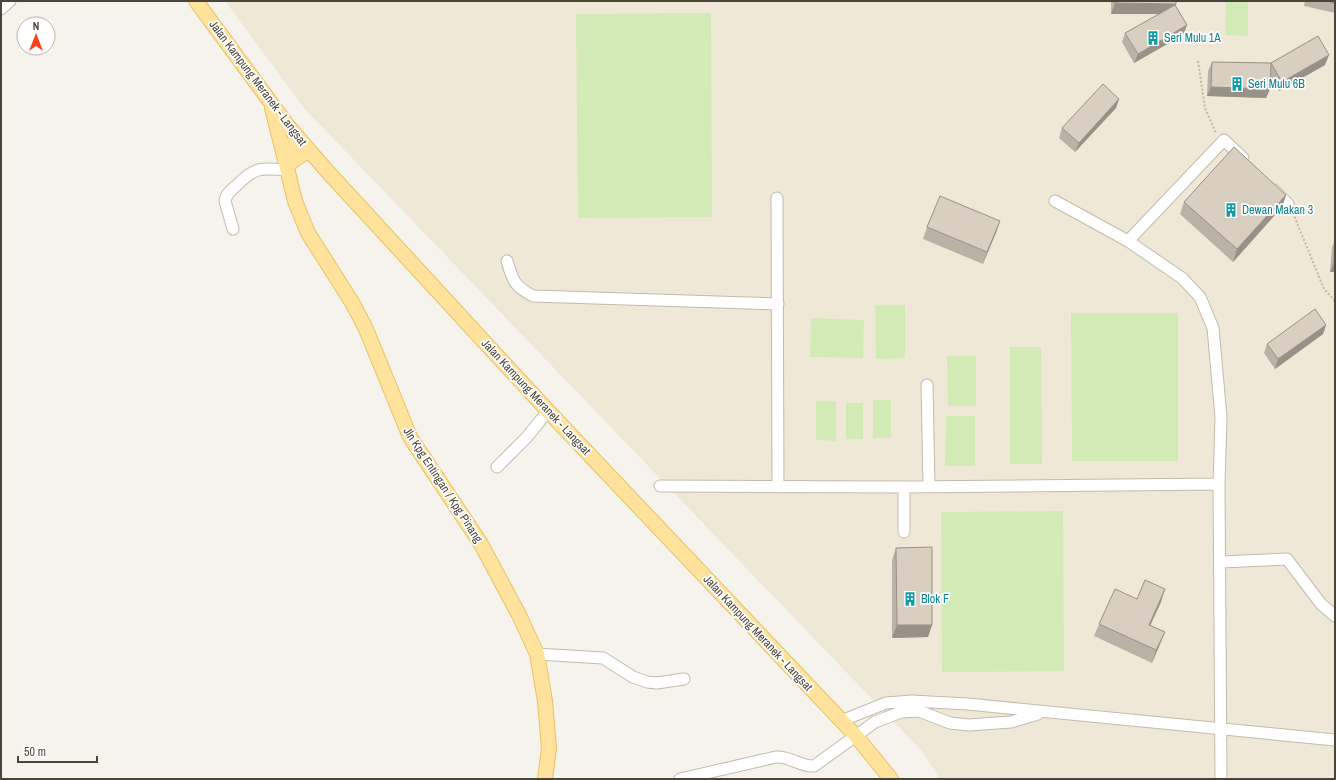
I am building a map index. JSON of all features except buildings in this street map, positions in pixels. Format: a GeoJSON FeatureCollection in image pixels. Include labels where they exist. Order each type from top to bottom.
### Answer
{"type":"FeatureCollection","features":[{"type":"Feature","properties":{"kind":"main road","name":"Jalan Kampung Meranek - Langsat"},"geometry":{"type":"LineString","coordinates":[[196,1],[296,136],[548,411],[856,736],[891,779]]}},
{"type":"Feature","properties":{"kind":"main road","name":"Jln Kpg Entingan / Kpg Pinang"},"geometry":{"type":"LineString","coordinates":[[270,101],[295,201],[308,233],[353,304],[366,329],[410,437],[481,544],[519,615],[537,654],[545,701],[549,748],[545,779]]}},
{"type":"Feature","properties":{"kind":"main road"},"geometry":{"type":"LineString","coordinates":[[287,165],[296,136]]}},
{"type":"Feature","properties":{"kind":"main road"},"geometry":{"type":"LineString","coordinates":[[287,165],[309,150]]}},
{"type":"Feature","properties":{"kind":"street"},"geometry":{"type":"LineString","coordinates":[[1,8],[10,1]]}},
{"type":"Feature","properties":{"kind":"street"},"geometry":{"type":"LineString","coordinates":[[1128,241],[1224,140],[1249,164]]}},
{"type":"Feature","properties":{"kind":"street"},"geometry":{"type":"LineString","coordinates":[[233,229],[224,200],[228,194],[250,172],[287,165]]}},
{"type":"Feature","properties":{"kind":"street"},"geometry":{"type":"LineString","coordinates":[[1269,184],[1288,204]]}},
{"type":"Feature","properties":{"kind":"street"},"geometry":{"type":"LineString","coordinates":[[777,198],[778,487]]}},
{"type":"Feature","properties":{"kind":"street"},"geometry":{"type":"LineString","coordinates":[[1056,201],[1128,241],[1182,278],[1200,297],[1209,315],[1213,328],[1221,417],[1219,484],[1221,562],[1221,779]]}},
{"type":"Feature","properties":{"kind":"street"},"geometry":{"type":"LineString","coordinates":[[507,261],[514,283],[521,290],[533,296],[778,304]]}},
{"type":"Feature","properties":{"kind":"street"},"geometry":{"type":"LineString","coordinates":[[927,385],[929,486]]}},
{"type":"Feature","properties":{"kind":"street"},"geometry":{"type":"LineString","coordinates":[[497,467],[527,437],[548,411]]}},
{"type":"Feature","properties":{"kind":"street"},"geometry":{"type":"LineString","coordinates":[[660,486],[904,487],[1219,484]]}},
{"type":"Feature","properties":{"kind":"street"},"geometry":{"type":"LineString","coordinates":[[904,487],[904,532]]}},
{"type":"Feature","properties":{"kind":"street"},"geometry":{"type":"LineString","coordinates":[[1221,562],[1287,559],[1321,604],[1335,616]]}},
{"type":"Feature","properties":{"kind":"street"},"geometry":{"type":"LineString","coordinates":[[537,654],[603,658],[633,676],[647,682],[657,683],[684,679]]}},
{"type":"Feature","properties":{"kind":"street"},"geometry":{"type":"LineString","coordinates":[[841,721],[886,703],[912,701],[968,704],[1042,713],[1221,728],[1335,740]]}},
{"type":"Feature","properties":{"kind":"street"},"geometry":{"type":"LineString","coordinates":[[929,715],[930,702]]}},
{"type":"Feature","properties":{"kind":"street"},"geometry":{"type":"LineString","coordinates":[[680,779],[776,757],[790,759],[814,766],[821,763],[875,722],[900,712],[919,711],[950,723],[969,724],[1011,722],[1042,713]]}},
{"type":"Feature","properties":{"kind":"path"},"geometry":{"type":"LineString","coordinates":[[1198,61],[1205,108],[1216,132],[1224,140]]}},
{"type":"Feature","properties":{"kind":"path"},"geometry":{"type":"LineString","coordinates":[[1288,204],[1324,289],[1335,301]]}},
{"type":"Feature","properties":{"kind":"shaded area"},"geometry":{"type":"Polygon","coordinates":[[[225,1],[1335,1],[1335,779],[940,779],[921,750],[304,108],[225,1]]]}},
{"type":"Feature","properties":{"kind":"green space"},"geometry":{"type":"Polygon","coordinates":[[[1226,1],[1248,1],[1248,36],[1225,35],[1226,1]]]}},
{"type":"Feature","properties":{"kind":"green space"},"geometry":{"type":"Polygon","coordinates":[[[711,13],[712,217],[578,218],[576,14],[711,13]]]}},
{"type":"Feature","properties":{"kind":"green space"},"geometry":{"type":"Polygon","coordinates":[[[875,305],[905,305],[905,358],[876,359],[875,305]]]}},
{"type":"Feature","properties":{"kind":"green space"},"geometry":{"type":"Polygon","coordinates":[[[1071,313],[1178,313],[1178,461],[1072,461],[1071,313]]]}},
{"type":"Feature","properties":{"kind":"green space"},"geometry":{"type":"Polygon","coordinates":[[[811,318],[864,320],[863,358],[810,357],[811,318]]]}},
{"type":"Feature","properties":{"kind":"green space"},"geometry":{"type":"Polygon","coordinates":[[[1010,347],[1041,347],[1042,464],[1010,464],[1010,347]]]}},
{"type":"Feature","properties":{"kind":"green space"},"geometry":{"type":"Polygon","coordinates":[[[947,356],[976,356],[976,406],[948,406],[947,356]]]}},
{"type":"Feature","properties":{"kind":"green space"},"geometry":{"type":"Polygon","coordinates":[[[873,400],[891,400],[891,438],[873,438],[873,400]]]}},
{"type":"Feature","properties":{"kind":"green space"},"geometry":{"type":"Polygon","coordinates":[[[816,401],[836,401],[836,441],[816,440],[816,401]]]}},
{"type":"Feature","properties":{"kind":"green space"},"geometry":{"type":"Polygon","coordinates":[[[846,403],[863,403],[863,439],[846,439],[846,403]]]}},
{"type":"Feature","properties":{"kind":"green space"},"geometry":{"type":"Polygon","coordinates":[[[946,416],[975,416],[975,466],[945,466],[946,416]]]}},
{"type":"Feature","properties":{"kind":"green space"},"geometry":{"type":"Polygon","coordinates":[[[1063,511],[1064,671],[942,672],[941,512],[1063,511]]]}},
{"type":"Feature","properties":{"kind":"place","name":"Seri Mulu 1A"},"geometry":{"type":"Point","coordinates":[1153,38]}},
{"type":"Feature","properties":{"kind":"place","name":"Seri Mulu 6B"},"geometry":{"type":"Point","coordinates":[1237,84]}},
{"type":"Feature","properties":{"kind":"place","name":"Dewan Makan 3"},"geometry":{"type":"Point","coordinates":[1231,210]}},
{"type":"Feature","properties":{"kind":"place","name":"Blok F"},"geometry":{"type":"Point","coordinates":[910,599]}}]}
